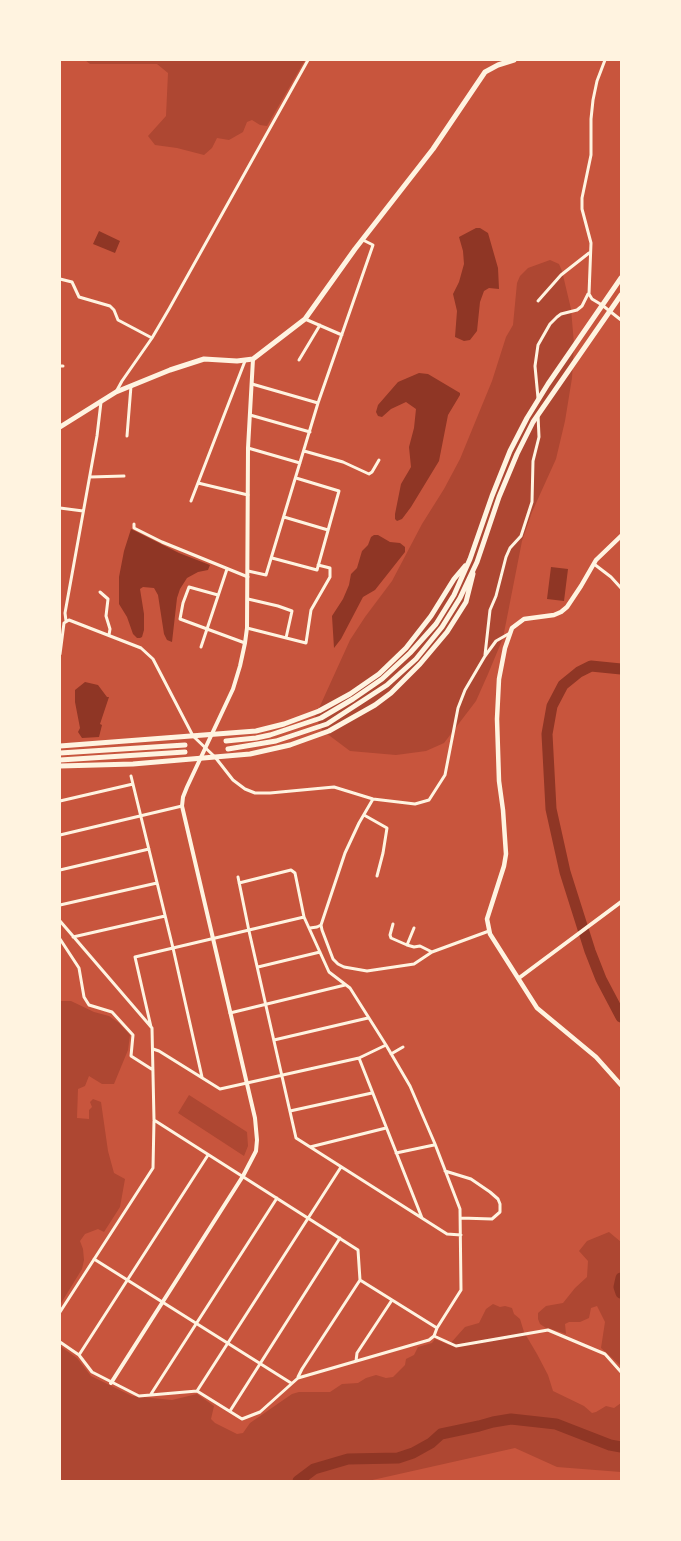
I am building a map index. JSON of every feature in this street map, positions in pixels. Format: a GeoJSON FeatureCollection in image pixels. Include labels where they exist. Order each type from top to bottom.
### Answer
{"type":"FeatureCollection","features":[{"type":"Feature","properties":{"kind":"highway"},"geometry":{"type":"LineString","coordinates":[[60,427],[116,392],[163,373],[204,359],[245,361],[252,359],[305,319],[433,149],[485,72],[498,64],[514,60]]}},
{"type":"Feature","properties":{"kind":"highway"},"geometry":{"type":"LineString","coordinates":[[226,741],[256,738],[286,731],[321,718],[382,679],[410,653],[436,624],[454,594],[470,559],[510,451],[538,401],[621,278]]}},
{"type":"Feature","properties":{"kind":"highway"},"geometry":{"type":"LineString","coordinates":[[60,766],[133,764],[250,754],[297,743],[328,732],[375,705],[391,693],[420,664],[447,632],[466,602],[499,497],[517,454],[538,416],[621,295]]}},
{"type":"Feature","properties":{"kind":"highway"},"geometry":{"type":"LineString","coordinates":[[60,746],[256,731],[284,724],[319,711],[350,694],[379,674],[406,648],[431,616],[454,579],[470,559]]}},
{"type":"Feature","properties":{"kind":"highway"},"geometry":{"type":"LineString","coordinates":[[228,749],[268,743],[318,728],[387,685],[416,659],[442,627],[460,598],[477,562]]}},
{"type":"Feature","properties":{"kind":"highway"},"geometry":{"type":"LineString","coordinates":[[60,753],[185,745]]}},
{"type":"Feature","properties":{"kind":"highway"},"geometry":{"type":"LineString","coordinates":[[60,760],[185,752]]}},
{"type":"Feature","properties":{"kind":"main road"},"geometry":{"type":"LineString","coordinates":[[621,536],[594,564],[582,586],[567,607],[554,615],[524,619],[517,623],[510,633],[499,679],[497,719],[499,781],[504,810],[506,854],[504,866],[487,914],[489,931],[538,1008],[596,1058],[621,1084]]}},
{"type":"Feature","properties":{"kind":"street"},"geometry":{"type":"LineString","coordinates":[[116,392],[125,375],[152,338],[308,60]]}},
{"type":"Feature","properties":{"kind":"street"},"geometry":{"type":"LineString","coordinates":[[538,401],[535,366],[538,345],[550,324],[557,317],[561,314],[577,310],[582,306],[589,294],[590,243],[582,209],[582,198],[590,155],[590,119],[593,100],[597,81],[605,60]]}},
{"type":"Feature","properties":{"kind":"street"},"geometry":{"type":"LineString","coordinates":[[248,571],[266,575],[272,558],[318,403],[373,245],[363,240]]}},
{"type":"Feature","properties":{"kind":"street"},"geometry":{"type":"LineString","coordinates":[[538,301],[561,275],[590,253]]}},
{"type":"Feature","properties":{"kind":"street"},"geometry":{"type":"LineString","coordinates":[[60,279],[72,282],[79,297],[110,306],[118,320],[152,338]]}},
{"type":"Feature","properties":{"kind":"street"},"geometry":{"type":"LineString","coordinates":[[589,294],[592,299],[621,320]]}},
{"type":"Feature","properties":{"kind":"street"},"geometry":{"type":"LineString","coordinates":[[305,319],[342,335]]}},
{"type":"Feature","properties":{"kind":"street"},"geometry":{"type":"LineString","coordinates":[[299,360],[320,325]]}},
{"type":"Feature","properties":{"kind":"street"},"geometry":{"type":"LineString","coordinates":[[111,1383],[243,1176],[254,1157],[257,1140],[255,1118],[182,806],[187,787],[233,688],[245,643],[248,598],[248,448],[252,359]]}},
{"type":"Feature","properties":{"kind":"street"},"geometry":{"type":"LineString","coordinates":[[191,500],[245,361]]}},
{"type":"Feature","properties":{"kind":"street"},"geometry":{"type":"LineString","coordinates":[[252,384],[318,403]]}},
{"type":"Feature","properties":{"kind":"street"},"geometry":{"type":"LineString","coordinates":[[127,436],[131,386]]}},
{"type":"Feature","properties":{"kind":"street"},"geometry":{"type":"LineString","coordinates":[[60,654],[63,623],[90,477],[101,401]]}},
{"type":"Feature","properties":{"kind":"street"},"geometry":{"type":"LineString","coordinates":[[250,415],[310,432]]}},
{"type":"Feature","properties":{"kind":"street"},"geometry":{"type":"LineString","coordinates":[[485,656],[490,610],[496,596],[506,557],[510,548],[521,536],[532,502],[533,461],[539,437],[538,416]]}},
{"type":"Feature","properties":{"kind":"street"},"geometry":{"type":"LineString","coordinates":[[248,448],[300,463]]}},
{"type":"Feature","properties":{"kind":"street"},"geometry":{"type":"LineString","coordinates":[[304,451],[343,462],[369,474],[379,460]]}},
{"type":"Feature","properties":{"kind":"street"},"geometry":{"type":"LineString","coordinates":[[90,477],[124,476]]}},
{"type":"Feature","properties":{"kind":"street"},"geometry":{"type":"LineString","coordinates":[[272,558],[317,570],[339,491],[296,478]]}},
{"type":"Feature","properties":{"kind":"street"},"geometry":{"type":"LineString","coordinates":[[198,483],[248,495]]}},
{"type":"Feature","properties":{"kind":"street"},"geometry":{"type":"LineString","coordinates":[[60,508],[83,511]]}},
{"type":"Feature","properties":{"kind":"street"},"geometry":{"type":"LineString","coordinates":[[284,517],[328,530]]}},
{"type":"Feature","properties":{"kind":"street"},"geometry":{"type":"LineString","coordinates":[[134,524],[134,528],[155,539],[248,577]]}},
{"type":"Feature","properties":{"kind":"street"},"geometry":{"type":"LineString","coordinates":[[594,564],[611,577],[621,588]]}},
{"type":"Feature","properties":{"kind":"street"},"geometry":{"type":"LineString","coordinates":[[247,628],[306,643],[311,610],[330,577],[330,568],[318,565]]}},
{"type":"Feature","properties":{"kind":"street"},"geometry":{"type":"LineString","coordinates":[[201,647],[227,569]]}},
{"type":"Feature","properties":{"kind":"street"},"geometry":{"type":"LineString","coordinates":[[218,595],[189,587],[180,619],[245,643]]}},
{"type":"Feature","properties":{"kind":"street"},"geometry":{"type":"LineString","coordinates":[[100,592],[108,598],[106,616],[110,629],[109,635]]}},
{"type":"Feature","properties":{"kind":"street"},"geometry":{"type":"LineString","coordinates":[[248,598],[292,611],[286,638]]}},
{"type":"Feature","properties":{"kind":"street"},"geometry":{"type":"LineString","coordinates":[[63,623],[69,620],[141,648],[153,659],[193,736],[216,757],[233,780],[245,789],[256,793],[334,788],[373,799],[415,804],[429,800],[435,794],[448,766],[454,727],[465,690],[496,641],[510,633]]}},
{"type":"Feature","properties":{"kind":"street"},"geometry":{"type":"LineString","coordinates":[[131,776],[150,849],[202,1077]]}},
{"type":"Feature","properties":{"kind":"street"},"geometry":{"type":"LineString","coordinates":[[60,801],[133,784]]}},
{"type":"Feature","properties":{"kind":"street"},"geometry":{"type":"LineString","coordinates":[[373,799],[345,853],[321,925],[333,958],[344,967],[367,971],[383,970],[391,966],[407,966],[414,964],[432,952],[489,931]]}},
{"type":"Feature","properties":{"kind":"street"},"geometry":{"type":"LineString","coordinates":[[60,835],[182,806]]}},
{"type":"Feature","properties":{"kind":"street"},"geometry":{"type":"LineString","coordinates":[[364,815],[387,828],[377,876]]}},
{"type":"Feature","properties":{"kind":"street"},"geometry":{"type":"LineString","coordinates":[[60,870],[150,849]]}},
{"type":"Feature","properties":{"kind":"street"},"geometry":{"type":"LineString","coordinates":[[60,1342],[79,1355],[92,1372],[139,1396],[197,1391],[242,1418],[260,1412],[290,1383],[298,1378],[429,1340],[434,1336],[461,1290],[460,1209],[435,1144],[410,1086],[386,1045],[350,988],[329,972],[304,917],[295,873],[291,870],[239,883]]}},
{"type":"Feature","properties":{"kind":"street"},"geometry":{"type":"LineString","coordinates":[[238,877],[296,1138],[447,1234],[461,1235]]}},
{"type":"Feature","properties":{"kind":"street"},"geometry":{"type":"LineString","coordinates":[[60,905],[157,883]]}},
{"type":"Feature","properties":{"kind":"street"},"geometry":{"type":"LineString","coordinates":[[519,978],[621,902]]}},
{"type":"Feature","properties":{"kind":"street"},"geometry":{"type":"LineString","coordinates":[[73,937],[165,916]]}},
{"type":"Feature","properties":{"kind":"street"},"geometry":{"type":"LineString","coordinates":[[60,1312],[153,1168],[152,1028],[135,958],[304,917]]}},
{"type":"Feature","properties":{"kind":"street"},"geometry":{"type":"LineString","coordinates":[[60,922],[152,1028]]}},
{"type":"Feature","properties":{"kind":"street"},"geometry":{"type":"LineString","coordinates":[[393,924],[391,938],[414,947],[420,946],[432,952]]}},
{"type":"Feature","properties":{"kind":"street"},"geometry":{"type":"LineString","coordinates":[[310,928],[317,928],[321,925]]}},
{"type":"Feature","properties":{"kind":"street"},"geometry":{"type":"LineString","coordinates":[[407,945],[414,928]]}},
{"type":"Feature","properties":{"kind":"street"},"geometry":{"type":"LineString","coordinates":[[60,939],[79,968],[84,997],[89,1005],[112,1012],[133,1035],[131,1056],[153,1070]]}},
{"type":"Feature","properties":{"kind":"street"},"geometry":{"type":"LineString","coordinates":[[258,967],[320,952]]}},
{"type":"Feature","properties":{"kind":"street"},"geometry":{"type":"LineString","coordinates":[[229,1013],[346,985]]}},
{"type":"Feature","properties":{"kind":"street"},"geometry":{"type":"LineString","coordinates":[[274,1040],[368,1018]]}},
{"type":"Feature","properties":{"kind":"street"},"geometry":{"type":"LineString","coordinates":[[153,1049],[220,1089],[359,1058],[386,1045]]}},
{"type":"Feature","properties":{"kind":"street"},"geometry":{"type":"LineString","coordinates":[[391,1054],[403,1047]]}},
{"type":"Feature","properties":{"kind":"street"},"geometry":{"type":"LineString","coordinates":[[359,1058],[423,1219]]}},
{"type":"Feature","properties":{"kind":"street"},"geometry":{"type":"LineString","coordinates":[[290,1111],[372,1093]]}},
{"type":"Feature","properties":{"kind":"street"},"geometry":{"type":"LineString","coordinates":[[154,1120],[358,1250],[360,1280],[298,1378]]}},
{"type":"Feature","properties":{"kind":"street"},"geometry":{"type":"LineString","coordinates":[[310,1147],[386,1128]]}},
{"type":"Feature","properties":{"kind":"street"},"geometry":{"type":"LineString","coordinates":[[396,1153],[435,1144]]}},
{"type":"Feature","properties":{"kind":"street"},"geometry":{"type":"LineString","coordinates":[[79,1355],[208,1155]]}},
{"type":"Feature","properties":{"kind":"street"},"geometry":{"type":"LineString","coordinates":[[197,1391],[341,1167]]}},
{"type":"Feature","properties":{"kind":"street"},"geometry":{"type":"LineString","coordinates":[[445,1171],[471,1179],[498,1198],[500,1212],[492,1218],[461,1218]]}},
{"type":"Feature","properties":{"kind":"street"},"geometry":{"type":"LineString","coordinates":[[151,1395],[277,1198]]}},
{"type":"Feature","properties":{"kind":"street"},"geometry":{"type":"LineString","coordinates":[[230,1411],[340,1238]]}},
{"type":"Feature","properties":{"kind":"street"},"geometry":{"type":"LineString","coordinates":[[94,1259],[290,1383]]}},
{"type":"Feature","properties":{"kind":"street"},"geometry":{"type":"LineString","coordinates":[[360,1280],[437,1328]]}},
{"type":"Feature","properties":{"kind":"street"},"geometry":{"type":"LineString","coordinates":[[356,1361],[358,1353],[392,1300]]}},
{"type":"Feature","properties":{"kind":"street"},"geometry":{"type":"LineString","coordinates":[[434,1336],[456,1346],[548,1330],[605,1354],[621,1372]]}},
{"type":"Feature","properties":{"kind":"shaded area"},"geometry":{"type":"Polygon","coordinates":[[[85,60],[305,60],[267,126],[260,125],[252,120],[247,122],[243,132],[229,140],[217,138],[212,148],[204,155],[155,145],[148,136],[166,116],[168,73],[157,64],[90,64],[85,60]]]}},
{"type":"Feature","properties":{"kind":"shaded area"},"geometry":{"type":"Polygon","coordinates":[[[476,228],[480,228],[488,233],[498,268],[499,289],[489,288],[484,291],[480,302],[477,331],[470,340],[464,341],[455,337],[457,311],[453,294],[459,282],[464,264],[459,237],[476,228]]]}},
{"type":"Feature","properties":{"kind":"shaded area"},"geometry":{"type":"Polygon","coordinates":[[[99,231],[120,241],[115,253],[93,244],[99,231]]]}},
{"type":"Feature","properties":{"kind":"shaded area"},"geometry":{"type":"Polygon","coordinates":[[[550,260],[559,264],[562,271],[571,309],[574,344],[572,378],[556,459],[532,512],[522,541],[503,638],[476,701],[444,743],[426,751],[396,755],[350,751],[322,730],[315,717],[350,640],[392,581],[422,524],[460,459],[492,381],[506,337],[513,325],[517,283],[520,276],[528,268],[550,260]]]}},
{"type":"Feature","properties":{"kind":"shaded area"},"geometry":{"type":"Polygon","coordinates":[[[419,373],[428,374],[460,393],[460,395],[448,415],[439,461],[411,507],[402,519],[397,521],[395,514],[401,484],[411,467],[409,447],[416,409],[406,402],[391,409],[382,417],[378,416],[376,412],[378,405],[398,382],[419,373]]]}},
{"type":"Feature","properties":{"kind":"shaded area"},"geometry":{"type":"Polygon","coordinates":[[[131,529],[179,553],[210,565],[208,570],[198,572],[187,578],[180,589],[177,598],[172,642],[167,640],[164,634],[158,595],[154,588],[143,587],[140,589],[144,614],[144,630],[140,638],[133,634],[127,617],[119,604],[119,577],[131,529]]]}},
{"type":"Feature","properties":{"kind":"shaded area"},"geometry":{"type":"Polygon","coordinates":[[[374,535],[378,535],[390,542],[400,543],[405,547],[405,552],[375,590],[363,597],[341,639],[334,648],[332,616],[343,599],[351,574],[357,568],[362,551],[374,535]]]}},
{"type":"Feature","properties":{"kind":"shaded area"},"geometry":{"type":"Polygon","coordinates":[[[551,567],[568,569],[564,601],[547,599],[551,567]]]}},
{"type":"Feature","properties":{"kind":"shaded area"},"geometry":{"type":"Polygon","coordinates":[[[85,682],[98,685],[109,697],[100,724],[102,725],[99,737],[82,738],[78,732],[80,728],[75,702],[75,690],[85,682]]]}},
{"type":"Feature","properties":{"kind":"shaded area"},"geometry":{"type":"Polygon","coordinates":[[[60,1001],[71,1001],[94,1012],[109,1016],[119,1023],[130,1035],[128,1050],[114,1084],[102,1084],[89,1076],[85,1086],[78,1089],[77,1118],[89,1119],[89,1110],[92,1107],[90,1102],[93,1099],[101,1102],[108,1151],[114,1173],[125,1179],[120,1207],[104,1232],[98,1229],[85,1234],[80,1241],[84,1260],[82,1269],[60,1305],[60,1001]]]}},
{"type":"Feature","properties":{"kind":"shaded area"},"geometry":{"type":"Polygon","coordinates":[[[189,1095],[247,1132],[248,1146],[244,1156],[178,1113],[189,1095]]]}},
{"type":"Feature","properties":{"kind":"shaded area"},"geometry":{"type":"Polygon","coordinates":[[[609,1232],[621,1242],[621,1366],[601,1348],[605,1322],[597,1306],[591,1308],[589,1318],[580,1322],[565,1324],[566,1334],[546,1328],[540,1324],[538,1319],[538,1313],[546,1306],[563,1303],[587,1277],[588,1261],[579,1251],[587,1241],[609,1232]]]}},
{"type":"Feature","properties":{"kind":"shaded area"},"geometry":{"type":"Polygon","coordinates":[[[493,1304],[512,1308],[514,1314],[520,1319],[524,1332],[548,1375],[553,1391],[584,1406],[592,1413],[606,1406],[614,1408],[621,1403],[621,1472],[557,1467],[515,1448],[368,1481],[60,1481],[60,1346],[77,1358],[91,1376],[132,1396],[172,1400],[197,1394],[214,1406],[211,1419],[215,1423],[237,1434],[243,1433],[250,1423],[292,1394],[299,1392],[330,1392],[342,1384],[358,1383],[376,1375],[386,1378],[393,1377],[405,1365],[406,1359],[414,1355],[418,1347],[432,1343],[435,1339],[449,1345],[465,1327],[479,1323],[486,1309],[493,1304]]]}},
{"type":"Feature","properties":{"kind":"waterway"},"geometry":{"type":"LineString","coordinates":[[621,669],[591,666],[579,672],[563,685],[552,706],[547,734],[551,809],[565,872],[590,951],[601,979],[621,1017]]}},
{"type":"Feature","properties":{"kind":"waterway"},"geometry":{"type":"LineString","coordinates":[[621,1278],[619,1287],[621,1293]]}},
{"type":"Feature","properties":{"kind":"waterway"},"geometry":{"type":"LineString","coordinates":[[298,1481],[314,1469],[348,1459],[398,1458],[413,1453],[431,1443],[441,1434],[511,1419],[556,1424],[610,1445],[621,1447]]}}]}
